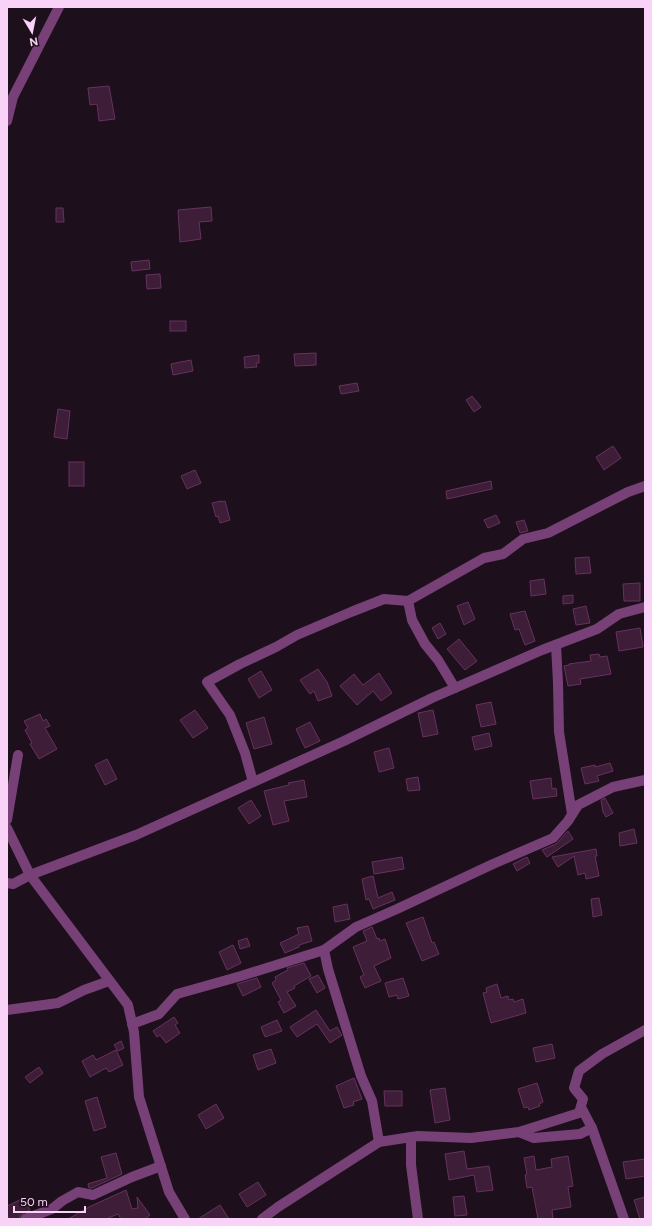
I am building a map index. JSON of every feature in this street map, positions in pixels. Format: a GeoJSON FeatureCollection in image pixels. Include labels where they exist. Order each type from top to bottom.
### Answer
{"type":"FeatureCollection","features":[{"type":"Feature","properties":{"kind":"street"},"geometry":{"type":"LineString","coordinates":[[7,121],[13,97],[59,7]]}},
{"type":"Feature","properties":{"kind":"street"},"geometry":{"type":"LineString","coordinates":[[253,782],[245,753],[230,715],[207,682],[297,635],[384,599],[408,601],[484,558],[503,554],[523,539],[548,533],[628,492],[645,486]]}},
{"type":"Feature","properties":{"kind":"street"},"geometry":{"type":"LineString","coordinates":[[408,601],[412,620],[425,644],[438,660],[455,688]]}},
{"type":"Feature","properties":{"kind":"street"},"geometry":{"type":"LineString","coordinates":[[7,883],[13,884],[30,875],[136,835],[344,741],[455,688],[598,628],[619,614],[645,607]]}},
{"type":"Feature","properties":{"kind":"street"},"geometry":{"type":"LineString","coordinates":[[556,645],[559,732],[572,814]]}},
{"type":"Feature","properties":{"kind":"street"},"geometry":{"type":"LineString","coordinates":[[7,820],[18,755]]}},
{"type":"Feature","properties":{"kind":"street"},"geometry":{"type":"LineString","coordinates":[[132,1024],[158,1014],[177,994],[324,950],[356,927],[553,838],[578,805],[613,787],[645,780]]}},
{"type":"Feature","properties":{"kind":"street"},"geometry":{"type":"LineString","coordinates":[[7,828],[30,875],[128,1005],[132,1024],[139,1097],[169,1192],[185,1219]]}},
{"type":"Feature","properties":{"kind":"street"},"geometry":{"type":"LineString","coordinates":[[324,950],[328,969],[361,1076],[372,1101],[379,1142]]}},
{"type":"Feature","properties":{"kind":"street"},"geometry":{"type":"LineString","coordinates":[[7,1010],[58,1003],[84,990],[109,981]]}},
{"type":"Feature","properties":{"kind":"street"},"geometry":{"type":"LineString","coordinates":[[262,1219],[278,1207],[379,1142],[418,1136],[471,1138],[519,1132],[579,1112],[583,1099],[574,1088],[579,1072],[602,1054],[645,1030]]}},
{"type":"Feature","properties":{"kind":"street"},"geometry":{"type":"LineString","coordinates":[[581,1107],[592,1128],[624,1219]]}},
{"type":"Feature","properties":{"kind":"street"},"geometry":{"type":"LineString","coordinates":[[519,1132],[534,1138],[580,1134],[592,1128]]}},
{"type":"Feature","properties":{"kind":"street"},"geometry":{"type":"LineString","coordinates":[[411,1137],[411,1164],[418,1219]]}},
{"type":"Feature","properties":{"kind":"street"},"geometry":{"type":"LineString","coordinates":[[25,1219],[52,1208],[78,1192],[93,1195],[161,1166]]}},
{"type":"Feature","properties":{"kind":"building"},"geometry":{"type":"Polygon","coordinates":[[[109,86],[115,119],[99,121],[97,104],[90,105],[88,88],[109,86]]]}},
{"type":"Feature","properties":{"kind":"building"},"geometry":{"type":"Polygon","coordinates":[[[211,207],[212,221],[199,222],[201,239],[180,242],[178,210],[211,207]]]}},
{"type":"Feature","properties":{"kind":"building"},"geometry":{"type":"Polygon","coordinates":[[[56,208],[63,208],[64,222],[56,222],[56,208]]]}},
{"type":"Feature","properties":{"kind":"building"},"geometry":{"type":"Polygon","coordinates":[[[149,260],[150,269],[132,271],[131,262],[149,260]]]}},
{"type":"Feature","properties":{"kind":"building"},"geometry":{"type":"Polygon","coordinates":[[[160,274],[161,288],[147,289],[146,275],[160,274]]]}},
{"type":"Feature","properties":{"kind":"building"},"geometry":{"type":"Polygon","coordinates":[[[170,321],[186,321],[186,331],[170,331],[170,321]]]}},
{"type":"Feature","properties":{"kind":"building"},"geometry":{"type":"Polygon","coordinates":[[[316,353],[316,365],[295,366],[294,354],[316,353]]]}},
{"type":"Feature","properties":{"kind":"building"},"geometry":{"type":"Polygon","coordinates":[[[259,355],[259,363],[256,363],[257,367],[245,368],[244,357],[259,355]]]}},
{"type":"Feature","properties":{"kind":"building"},"geometry":{"type":"Polygon","coordinates":[[[191,360],[193,371],[173,375],[171,364],[191,360]]]}},
{"type":"Feature","properties":{"kind":"building"},"geometry":{"type":"Polygon","coordinates":[[[357,383],[359,391],[341,394],[339,386],[357,383]]]}},
{"type":"Feature","properties":{"kind":"building"},"geometry":{"type":"Polygon","coordinates":[[[472,396],[481,407],[474,412],[466,400],[472,396]]]}},
{"type":"Feature","properties":{"kind":"building"},"geometry":{"type":"Polygon","coordinates":[[[58,409],[70,411],[67,439],[54,437],[58,409]]]}},
{"type":"Feature","properties":{"kind":"building"},"geometry":{"type":"Polygon","coordinates":[[[613,446],[621,458],[604,470],[596,457],[613,446]]]}},
{"type":"Feature","properties":{"kind":"building"},"geometry":{"type":"Polygon","coordinates":[[[69,462],[84,462],[84,486],[69,486],[69,462]]]}},
{"type":"Feature","properties":{"kind":"building"},"geometry":{"type":"Polygon","coordinates":[[[195,470],[201,483],[187,489],[181,476],[195,470]]]}},
{"type":"Feature","properties":{"kind":"building"},"geometry":{"type":"Polygon","coordinates":[[[491,481],[492,489],[447,499],[446,491],[491,481]]]}},
{"type":"Feature","properties":{"kind":"building"},"geometry":{"type":"Polygon","coordinates":[[[225,501],[230,520],[220,523],[218,516],[216,517],[212,503],[225,501]]]}},
{"type":"Feature","properties":{"kind":"building"},"geometry":{"type":"Polygon","coordinates":[[[496,515],[500,523],[488,528],[484,520],[496,515]]]}},
{"type":"Feature","properties":{"kind":"building"},"geometry":{"type":"Polygon","coordinates":[[[524,520],[528,531],[520,533],[516,522],[524,520]]]}},
{"type":"Feature","properties":{"kind":"building"},"geometry":{"type":"Polygon","coordinates":[[[589,557],[591,573],[576,574],[575,558],[589,557]]]}},
{"type":"Feature","properties":{"kind":"building"},"geometry":{"type":"Polygon","coordinates":[[[544,579],[546,594],[531,596],[530,581],[544,579]]]}},
{"type":"Feature","properties":{"kind":"building"},"geometry":{"type":"Polygon","coordinates":[[[640,583],[640,601],[624,601],[623,584],[640,583]]]}},
{"type":"Feature","properties":{"kind":"building"},"geometry":{"type":"Polygon","coordinates":[[[573,595],[573,603],[563,604],[563,596],[573,595]]]}},
{"type":"Feature","properties":{"kind":"building"},"geometry":{"type":"Polygon","coordinates":[[[468,602],[475,619],[464,625],[457,606],[468,602]]]}},
{"type":"Feature","properties":{"kind":"building"},"geometry":{"type":"Polygon","coordinates":[[[586,606],[590,623],[576,625],[573,609],[586,606]]]}},
{"type":"Feature","properties":{"kind":"building"},"geometry":{"type":"Polygon","coordinates":[[[525,611],[535,641],[525,645],[519,629],[515,630],[510,614],[525,611]]]}},
{"type":"Feature","properties":{"kind":"building"},"geometry":{"type":"Polygon","coordinates":[[[440,623],[446,634],[438,639],[432,628],[440,623]]]}},
{"type":"Feature","properties":{"kind":"building"},"geometry":{"type":"Polygon","coordinates":[[[640,628],[643,647],[619,651],[616,632],[640,628]]]}},
{"type":"Feature","properties":{"kind":"building"},"geometry":{"type":"Polygon","coordinates":[[[459,639],[477,661],[465,670],[447,649],[459,639]]]}},
{"type":"Feature","properties":{"kind":"building"},"geometry":{"type":"Polygon","coordinates":[[[599,654],[600,657],[607,656],[611,674],[580,679],[581,684],[568,686],[564,666],[591,661],[590,655],[599,654]]]}},
{"type":"Feature","properties":{"kind":"building"},"geometry":{"type":"Polygon","coordinates":[[[318,669],[327,682],[332,696],[318,701],[314,691],[310,694],[300,680],[318,669]]]}},
{"type":"Feature","properties":{"kind":"building"},"geometry":{"type":"Polygon","coordinates":[[[261,671],[272,690],[259,698],[248,679],[261,671]]]}},
{"type":"Feature","properties":{"kind":"building"},"geometry":{"type":"Polygon","coordinates":[[[379,673],[392,693],[381,701],[373,691],[357,705],[340,686],[354,674],[363,685],[379,673]]]}},
{"type":"Feature","properties":{"kind":"building"},"geometry":{"type":"Polygon","coordinates":[[[491,702],[496,724],[481,727],[476,705],[491,702]]]}},
{"type":"Feature","properties":{"kind":"building"},"geometry":{"type":"Polygon","coordinates":[[[195,710],[208,728],[193,738],[180,720],[195,710]]]}},
{"type":"Feature","properties":{"kind":"building"},"geometry":{"type":"Polygon","coordinates":[[[433,710],[438,734],[423,737],[418,713],[433,710]]]}},
{"type":"Feature","properties":{"kind":"building"},"geometry":{"type":"Polygon","coordinates":[[[40,714],[43,721],[46,719],[50,726],[45,728],[57,749],[39,759],[30,744],[32,743],[25,730],[28,728],[24,721],[40,714]]]}},
{"type":"Feature","properties":{"kind":"building"},"geometry":{"type":"Polygon","coordinates":[[[264,717],[272,744],[254,749],[246,723],[264,717]]]}},
{"type":"Feature","properties":{"kind":"building"},"geometry":{"type":"Polygon","coordinates":[[[310,722],[320,741],[305,748],[296,729],[310,722]]]}},
{"type":"Feature","properties":{"kind":"building"},"geometry":{"type":"Polygon","coordinates":[[[489,733],[492,746],[475,750],[472,737],[489,733]]]}},
{"type":"Feature","properties":{"kind":"building"},"geometry":{"type":"Polygon","coordinates":[[[389,748],[394,768],[379,772],[374,752],[389,748]]]}},
{"type":"Feature","properties":{"kind":"building"},"geometry":{"type":"Polygon","coordinates":[[[107,759],[117,779],[105,785],[95,765],[107,759]]]}},
{"type":"Feature","properties":{"kind":"building"},"geometry":{"type":"Polygon","coordinates":[[[610,763],[613,771],[597,776],[599,781],[585,784],[581,768],[595,765],[595,767],[610,763]]]}},
{"type":"Feature","properties":{"kind":"building"},"geometry":{"type":"Polygon","coordinates":[[[418,777],[420,790],[408,791],[406,779],[418,777]]]}},
{"type":"Feature","properties":{"kind":"building"},"geometry":{"type":"Polygon","coordinates":[[[551,778],[552,789],[556,788],[557,796],[533,799],[530,781],[551,778]]]}},
{"type":"Feature","properties":{"kind":"building"},"geometry":{"type":"Polygon","coordinates":[[[304,780],[307,797],[284,801],[289,821],[273,825],[264,791],[289,785],[288,783],[304,780]]]}},
{"type":"Feature","properties":{"kind":"building"},"geometry":{"type":"Polygon","coordinates":[[[605,798],[613,813],[606,817],[603,812],[601,800],[605,798]]]}},
{"type":"Feature","properties":{"kind":"building"},"geometry":{"type":"Polygon","coordinates":[[[251,800],[261,816],[249,824],[238,808],[251,800]]]}},
{"type":"Feature","properties":{"kind":"building"},"geometry":{"type":"Polygon","coordinates":[[[634,829],[637,843],[620,846],[619,833],[634,829]]]}},
{"type":"Feature","properties":{"kind":"building"},"geometry":{"type":"Polygon","coordinates":[[[568,831],[573,839],[547,857],[542,850],[556,844],[568,831]]]}},
{"type":"Feature","properties":{"kind":"building"},"geometry":{"type":"Polygon","coordinates":[[[596,849],[597,856],[595,856],[599,876],[586,879],[585,873],[578,875],[574,856],[558,867],[552,857],[596,849]]]}},
{"type":"Feature","properties":{"kind":"building"},"geometry":{"type":"Polygon","coordinates":[[[402,857],[404,869],[374,874],[372,862],[402,857]]]}},
{"type":"Feature","properties":{"kind":"building"},"geometry":{"type":"Polygon","coordinates":[[[527,857],[530,863],[517,871],[513,864],[527,857]]]}},
{"type":"Feature","properties":{"kind":"building"},"geometry":{"type":"Polygon","coordinates":[[[373,876],[378,898],[392,892],[395,900],[373,909],[369,899],[366,900],[362,879],[373,876]]]}},
{"type":"Feature","properties":{"kind":"building"},"geometry":{"type":"Polygon","coordinates":[[[599,898],[602,915],[593,917],[591,899],[599,898]]]}},
{"type":"Feature","properties":{"kind":"building"},"geometry":{"type":"Polygon","coordinates":[[[347,904],[350,919],[335,922],[333,907],[347,904]]]}},
{"type":"Feature","properties":{"kind":"building"},"geometry":{"type":"Polygon","coordinates":[[[423,917],[432,943],[434,942],[439,954],[422,961],[406,923],[423,917]]]}},
{"type":"Feature","properties":{"kind":"building"},"geometry":{"type":"Polygon","coordinates":[[[308,926],[312,941],[299,945],[299,947],[285,953],[280,943],[299,934],[297,928],[308,926]]]}},
{"type":"Feature","properties":{"kind":"building"},"geometry":{"type":"Polygon","coordinates":[[[372,927],[377,939],[379,938],[380,941],[385,939],[391,958],[374,966],[381,981],[365,988],[360,977],[364,975],[353,947],[367,941],[363,931],[372,927]]]}},
{"type":"Feature","properties":{"kind":"building"},"geometry":{"type":"Polygon","coordinates":[[[247,938],[250,946],[240,949],[238,941],[247,938]]]}},
{"type":"Feature","properties":{"kind":"building"},"geometry":{"type":"Polygon","coordinates":[[[233,945],[241,963],[227,970],[219,952],[233,945]]]}},
{"type":"Feature","properties":{"kind":"building"},"geometry":{"type":"Polygon","coordinates":[[[304,963],[311,976],[287,992],[296,1006],[284,1013],[278,1002],[281,1000],[272,983],[276,980],[275,977],[288,970],[287,968],[304,963]]]}},
{"type":"Feature","properties":{"kind":"building"},"geometry":{"type":"Polygon","coordinates":[[[318,975],[325,988],[317,993],[309,979],[318,975]]]}},
{"type":"Feature","properties":{"kind":"building"},"geometry":{"type":"Polygon","coordinates":[[[257,978],[261,987],[243,996],[237,984],[257,978]]]}},
{"type":"Feature","properties":{"kind":"building"},"geometry":{"type":"Polygon","coordinates":[[[403,978],[409,996],[398,999],[397,995],[389,997],[385,983],[403,978]]]}},
{"type":"Feature","properties":{"kind":"building"},"geometry":{"type":"Polygon","coordinates":[[[497,984],[501,998],[508,996],[509,1000],[513,999],[514,1002],[523,999],[526,1013],[491,1023],[483,993],[487,992],[486,988],[497,984]]]}},
{"type":"Feature","properties":{"kind":"building"},"geometry":{"type":"Polygon","coordinates":[[[316,1010],[330,1031],[337,1027],[342,1035],[330,1043],[317,1024],[297,1037],[290,1027],[316,1010]]]}},
{"type":"Feature","properties":{"kind":"building"},"geometry":{"type":"Polygon","coordinates":[[[174,1017],[178,1023],[175,1025],[180,1033],[166,1043],[160,1035],[157,1037],[153,1031],[174,1017]]]}},
{"type":"Feature","properties":{"kind":"building"},"geometry":{"type":"Polygon","coordinates":[[[277,1020],[282,1031],[265,1037],[261,1027],[277,1020]]]}},
{"type":"Feature","properties":{"kind":"building"},"geometry":{"type":"Polygon","coordinates":[[[121,1041],[124,1048],[118,1051],[114,1045],[121,1041]]]}},
{"type":"Feature","properties":{"kind":"building"},"geometry":{"type":"Polygon","coordinates":[[[552,1044],[555,1058],[536,1062],[533,1048],[552,1044]]]}},
{"type":"Feature","properties":{"kind":"building"},"geometry":{"type":"Polygon","coordinates":[[[271,1049],[276,1063],[258,1070],[253,1055],[271,1049]]]}},
{"type":"Feature","properties":{"kind":"building"},"geometry":{"type":"Polygon","coordinates":[[[116,1050],[123,1065],[109,1072],[106,1068],[90,1077],[82,1061],[93,1055],[96,1060],[116,1050]]]}},
{"type":"Feature","properties":{"kind":"building"},"geometry":{"type":"Polygon","coordinates":[[[39,1067],[43,1073],[30,1083],[25,1077],[39,1067]]]}},
{"type":"Feature","properties":{"kind":"building"},"geometry":{"type":"Polygon","coordinates":[[[354,1078],[362,1099],[353,1102],[354,1105],[344,1108],[336,1086],[354,1078]]]}},
{"type":"Feature","properties":{"kind":"building"},"geometry":{"type":"Polygon","coordinates":[[[537,1083],[543,1102],[539,1104],[540,1106],[529,1110],[528,1107],[524,1108],[518,1089],[537,1083]]]}},
{"type":"Feature","properties":{"kind":"building"},"geometry":{"type":"Polygon","coordinates":[[[445,1088],[450,1120],[435,1123],[430,1090],[445,1088]]]}},
{"type":"Feature","properties":{"kind":"building"},"geometry":{"type":"Polygon","coordinates":[[[384,1091],[402,1091],[402,1106],[385,1106],[384,1091]]]}},
{"type":"Feature","properties":{"kind":"building"},"geometry":{"type":"Polygon","coordinates":[[[97,1097],[106,1127],[94,1131],[85,1101],[97,1097]]]}},
{"type":"Feature","properties":{"kind":"building"},"geometry":{"type":"Polygon","coordinates":[[[216,1104],[224,1118],[206,1129],[198,1115],[216,1104]]]}},
{"type":"Feature","properties":{"kind":"building"},"geometry":{"type":"Polygon","coordinates":[[[464,1151],[467,1169],[489,1166],[493,1190],[477,1192],[474,1175],[449,1180],[445,1154],[464,1151]]]}},
{"type":"Feature","properties":{"kind":"building"},"geometry":{"type":"Polygon","coordinates":[[[116,1153],[122,1174],[89,1188],[88,1184],[107,1178],[101,1157],[116,1153]]]}},
{"type":"Feature","properties":{"kind":"building"},"geometry":{"type":"Polygon","coordinates":[[[534,1156],[536,1170],[552,1167],[551,1159],[568,1156],[573,1186],[568,1187],[571,1207],[552,1210],[553,1219],[538,1219],[532,1187],[527,1188],[525,1175],[527,1174],[524,1158],[534,1156]]]}},
{"type":"Feature","properties":{"kind":"building"},"geometry":{"type":"Polygon","coordinates":[[[645,1159],[645,1176],[626,1179],[623,1162],[645,1159]]]}},
{"type":"Feature","properties":{"kind":"building"},"geometry":{"type":"Polygon","coordinates":[[[258,1182],[266,1195],[247,1207],[239,1194],[258,1182]]]}},
{"type":"Feature","properties":{"kind":"building"},"geometry":{"type":"Polygon","coordinates":[[[126,1190],[132,1209],[138,1208],[137,1197],[150,1215],[145,1219],[121,1219],[118,1214],[106,1219],[68,1219],[89,1207],[126,1190]]]}},
{"type":"Feature","properties":{"kind":"building"},"geometry":{"type":"Polygon","coordinates":[[[464,1196],[467,1215],[455,1216],[453,1197],[464,1196]]]}},
{"type":"Feature","properties":{"kind":"building"},"geometry":{"type":"Polygon","coordinates":[[[645,1197],[645,1219],[640,1219],[634,1200],[645,1197]]]}},
{"type":"Feature","properties":{"kind":"building"},"geometry":{"type":"Polygon","coordinates":[[[24,1198],[30,1210],[20,1215],[19,1219],[9,1219],[7,1215],[7,1206],[24,1198]]]}},
{"type":"Feature","properties":{"kind":"building"},"geometry":{"type":"Polygon","coordinates":[[[220,1205],[229,1219],[198,1219],[220,1205]]]}}]}
